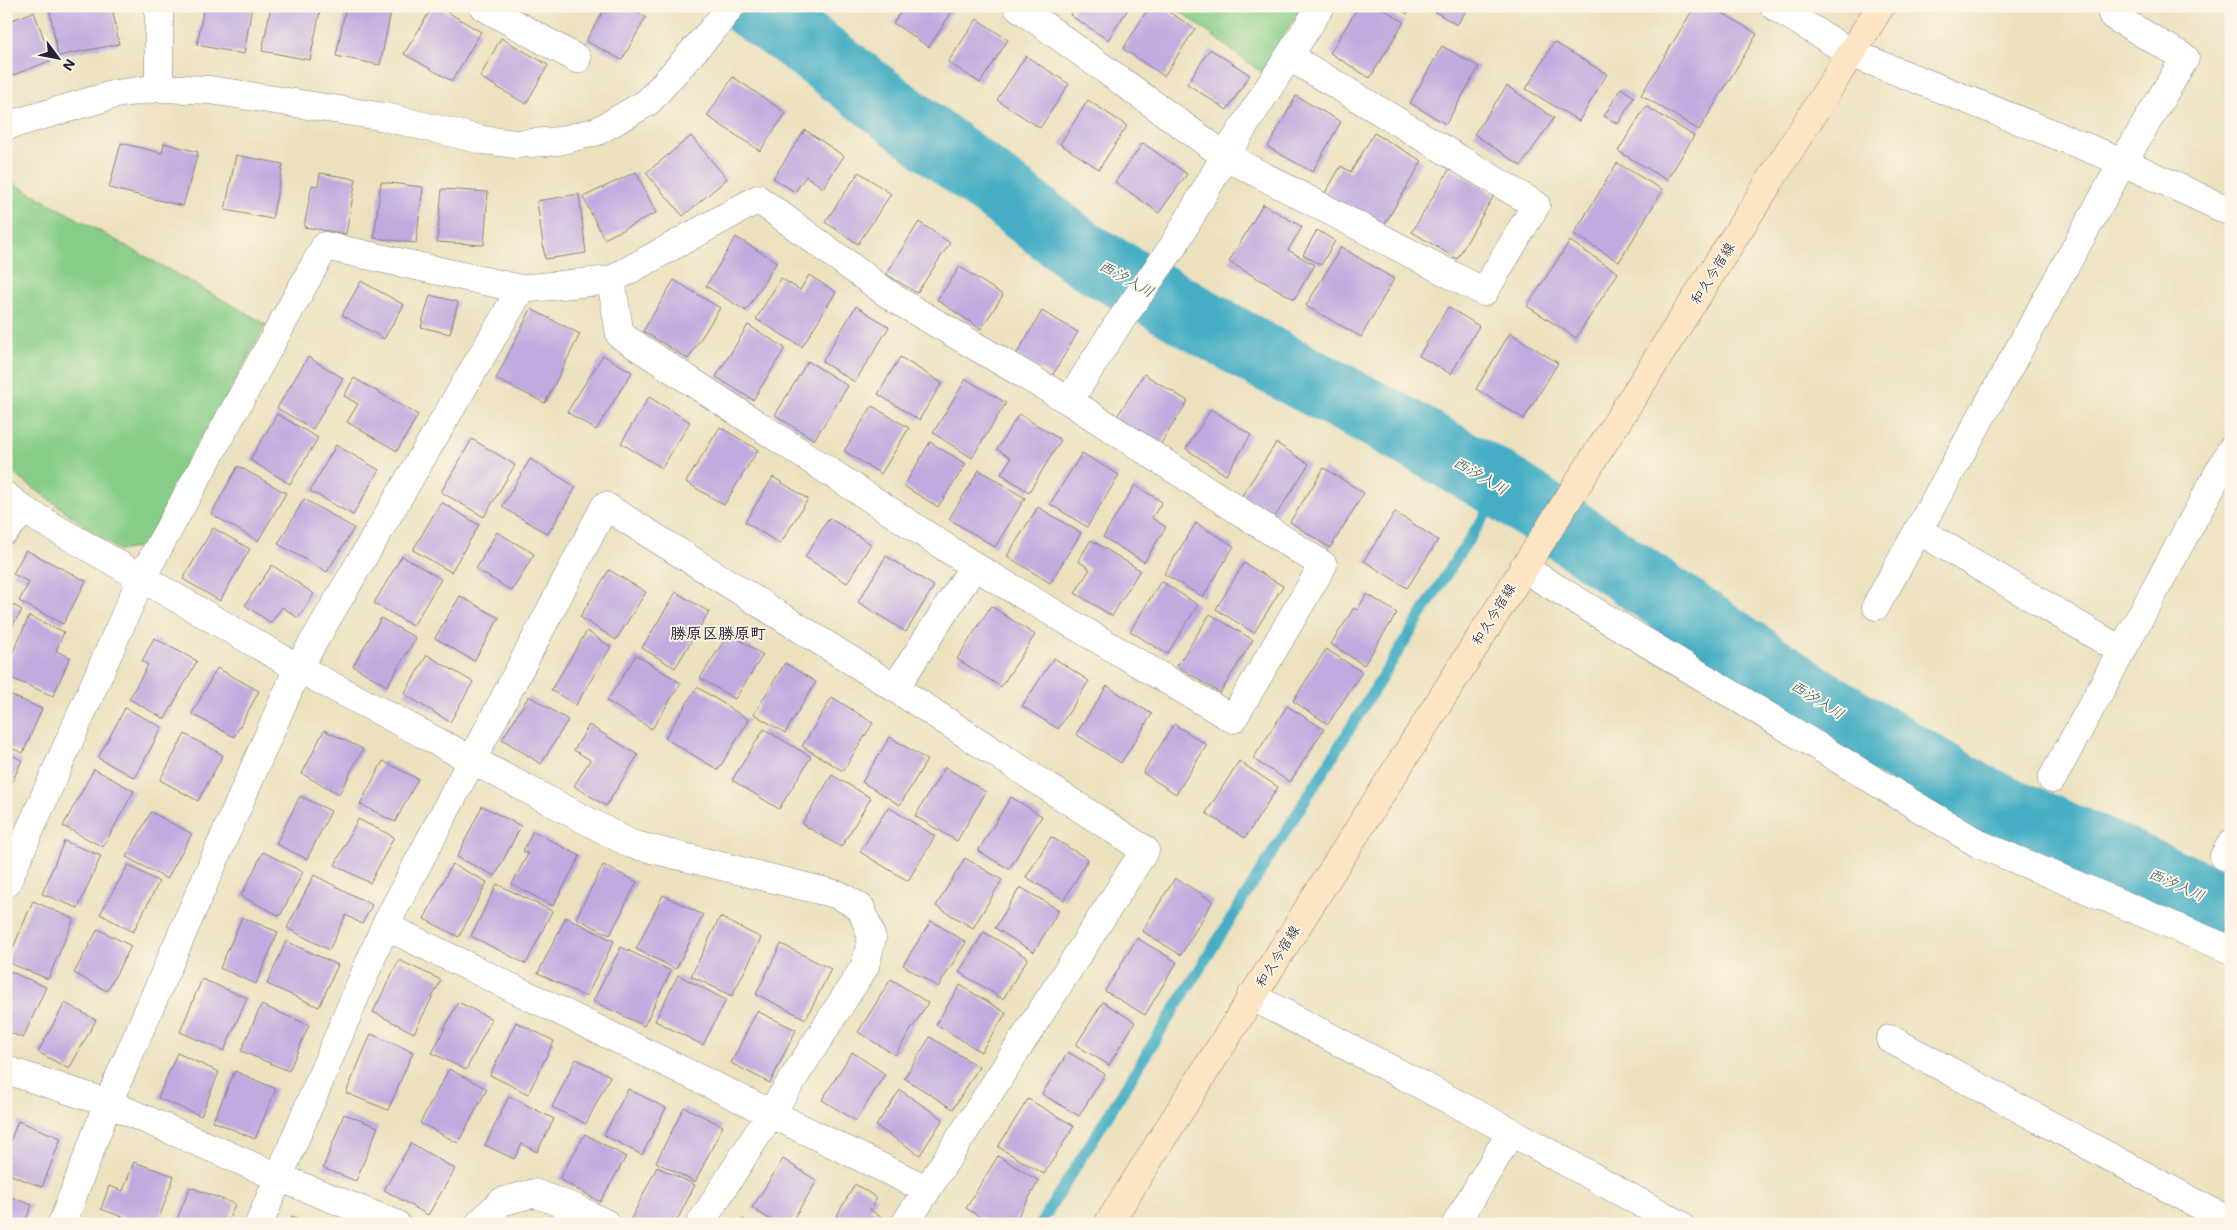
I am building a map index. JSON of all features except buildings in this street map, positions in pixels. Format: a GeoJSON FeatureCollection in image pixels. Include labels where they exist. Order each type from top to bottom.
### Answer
{"type":"FeatureCollection","features":[{"type":"Feature","properties":{"kind":"main road","name":"和久今宿線"},"geometry":{"type":"LineString","coordinates":[[1108,1224],[1881,6]]}},
{"type":"Feature","properties":{"kind":"street"},"geometry":{"type":"LineString","coordinates":[[159,6],[159,88]]}},
{"type":"Feature","properties":{"kind":"street"},"geometry":{"type":"LineString","coordinates":[[483,6],[577,59]]}},
{"type":"Feature","properties":{"kind":"street"},"geometry":{"type":"LineString","coordinates":[[6,126],[116,94],[159,88],[210,90],[385,117],[483,140],[516,144],[559,141],[598,131],[648,102],[731,6]]}},
{"type":"Feature","properties":{"kind":"street"},"geometry":{"type":"LineString","coordinates":[[1017,6],[1225,156],[1484,292],[1536,205],[1290,57]]}},
{"type":"Feature","properties":{"kind":"street"},"geometry":{"type":"LineString","coordinates":[[1068,401],[1116,327],[1174,245],[1225,156],[1321,6]]}},
{"type":"Feature","properties":{"kind":"street"},"geometry":{"type":"LineString","coordinates":[[1774,6],[1851,53],[2123,162],[2231,212]]}},
{"type":"Feature","properties":{"kind":"street"},"geometry":{"type":"LineString","coordinates":[[1876,606],[2123,162],[2185,58],[2113,16],[2109,6]]}},
{"type":"Feature","properties":{"kind":"street"},"geometry":{"type":"LineString","coordinates":[[6,884],[141,579],[325,246],[521,289],[611,280],[758,198],[895,299],[1068,401],[1323,565],[1233,719],[974,566],[620,335],[611,280]]}},
{"type":"Feature","properties":{"kind":"street"},"geometry":{"type":"LineString","coordinates":[[62,1224],[108,1103],[298,668],[521,289]]}},
{"type":"Feature","properties":{"kind":"street"},"geometry":{"type":"LineString","coordinates":[[2052,778],[2231,450]]}},
{"type":"Feature","properties":{"kind":"street"},"geometry":{"type":"LineString","coordinates":[[260,1224],[278,1177],[385,926],[604,506],[895,688],[1145,850],[905,1224]]}},
{"type":"Feature","properties":{"kind":"street"},"geometry":{"type":"LineString","coordinates":[[12,512],[141,579],[298,668],[471,761],[631,844],[839,894],[861,908],[872,938],[865,966],[700,1224]]}},
{"type":"Feature","properties":{"kind":"street"},"geometry":{"type":"LineString","coordinates":[[1918,530],[2122,651]]}},
{"type":"Feature","properties":{"kind":"street"},"geometry":{"type":"LineString","coordinates":[[1527,562],[1979,844],[2231,950]]}},
{"type":"Feature","properties":{"kind":"street"},"geometry":{"type":"LineString","coordinates":[[895,688],[974,566]]}},
{"type":"Feature","properties":{"kind":"street"},"geometry":{"type":"LineString","coordinates":[[385,926],[926,1189]]}},
{"type":"Feature","properties":{"kind":"street"},"geometry":{"type":"LineString","coordinates":[[1252,996],[1510,1132],[1640,1215],[1679,1224]]}},
{"type":"Feature","properties":{"kind":"street"},"geometry":{"type":"LineString","coordinates":[[1890,1039],[2231,1222]]}},
{"type":"Feature","properties":{"kind":"street"},"geometry":{"type":"LineString","coordinates":[[6,1070],[108,1103],[278,1177],[396,1224]]}},
{"type":"Feature","properties":{"kind":"street"},"geometry":{"type":"LineString","coordinates":[[1456,1224],[1510,1132]]}},
{"type":"Feature","properties":{"kind":"street"},"geometry":{"type":"LineString","coordinates":[[479,1224],[501,1202],[534,1193],[575,1208],[607,1224]]}},
{"type":"Feature","properties":{"kind":"green space"},"geometry":{"type":"Polygon","coordinates":[[[1173,6],[1302,6],[1261,72],[1173,6]]]}},
{"type":"Feature","properties":{"kind":"green space"},"geometry":{"type":"Polygon","coordinates":[[[6,179],[266,324],[145,546],[120,551],[6,468],[6,179]]]}},
{"type":"Feature","properties":{"kind":"waterway","name":"西汐入川"},"geometry":{"type":"LineString","coordinates":[[751,6],[795,36],[1085,255],[1268,359],[1387,421],[1504,487],[1809,695],[1975,795],[2231,908]]}},
{"type":"Feature","properties":{"kind":"waterway"},"geometry":{"type":"LineString","coordinates":[[1040,1224],[1458,556],[1504,487]]}},
{"type":"Feature","properties":{"kind":"district","name":"勝原区勝原町"},"geometry":{"type":"Point","coordinates":[718,632]}}]}
